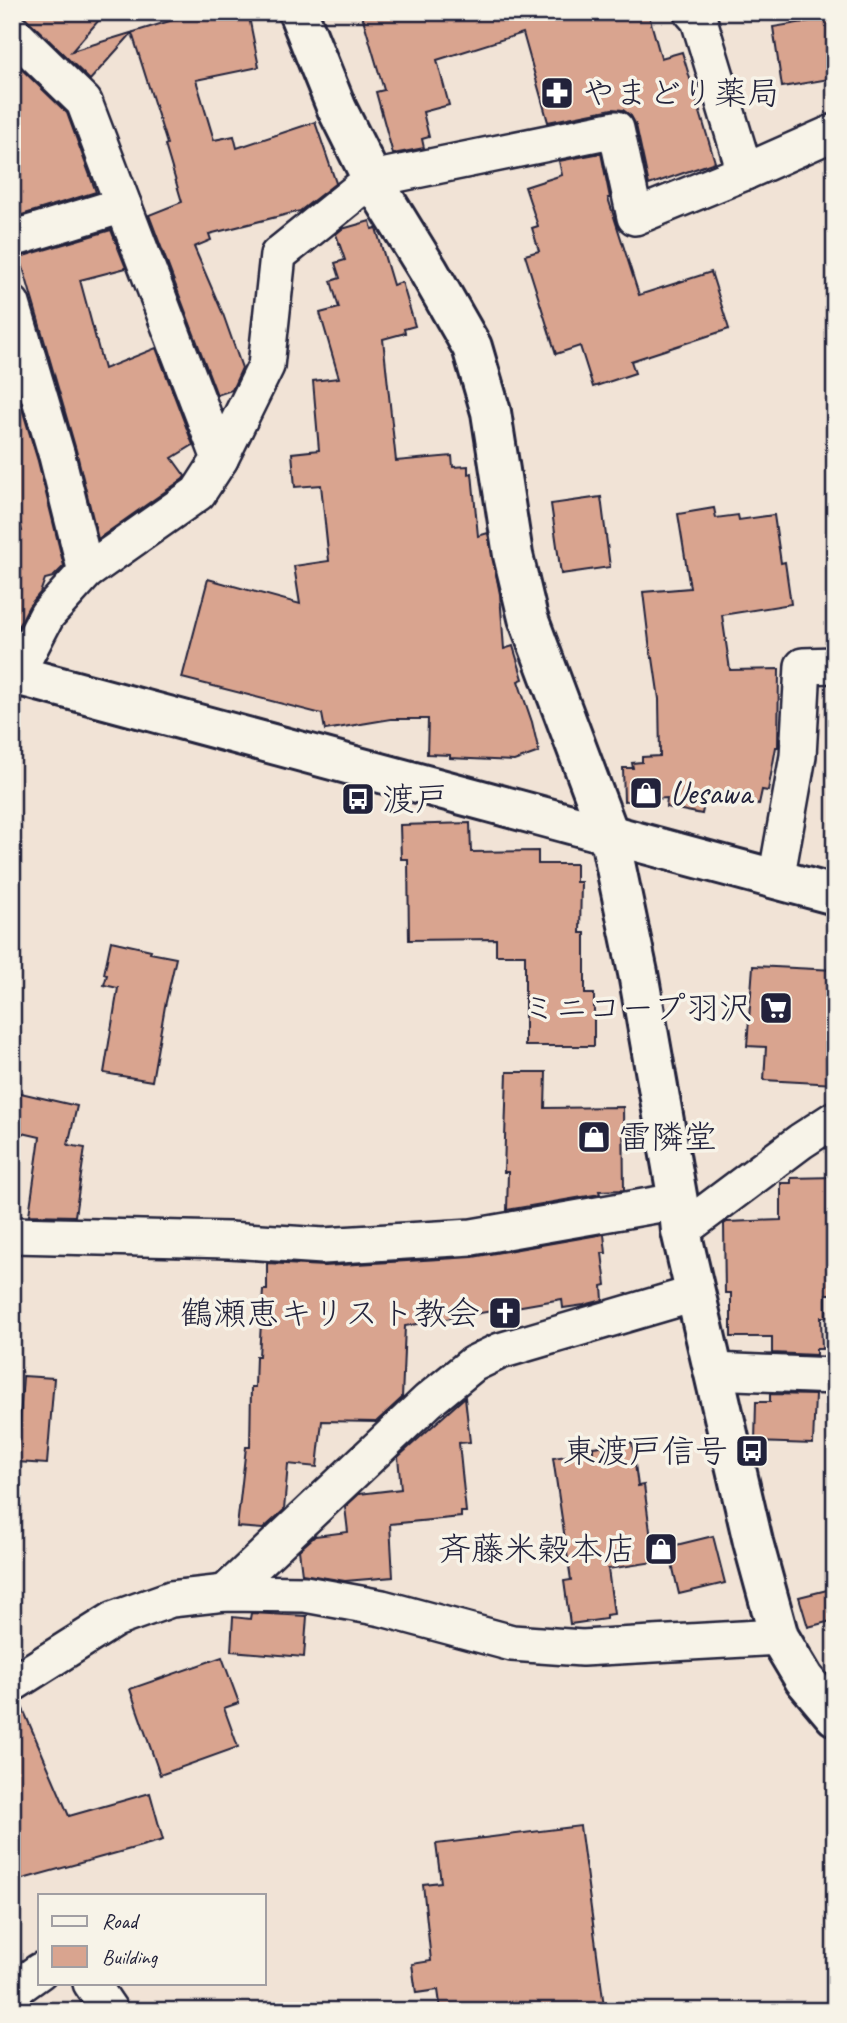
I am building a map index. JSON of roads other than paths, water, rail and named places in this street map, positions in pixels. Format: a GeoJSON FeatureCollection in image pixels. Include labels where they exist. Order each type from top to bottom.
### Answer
{"type":"FeatureCollection","features":[{"type":"Feature","properties":{"kind":"street"},"geometry":{"type":"LineString","coordinates":[[298,12],[337,109],[372,180],[472,347],[491,412],[513,555],[528,618],[609,834],[638,973],[694,1294],[753,1542],[779,1637],[804,1679],[835,1716]]}},
{"type":"Feature","properties":{"kind":"street"},"geometry":{"type":"LineString","coordinates":[[692,12],[699,20],[745,172]]}},
{"type":"Feature","properties":{"kind":"street"},"geometry":{"type":"LineString","coordinates":[[12,32],[84,102],[220,459]]}},
{"type":"Feature","properties":{"kind":"street"},"geometry":{"type":"LineString","coordinates":[[835,132],[635,217],[616,129],[372,180],[278,255],[266,366],[220,459],[198,493],[86,572],[47,615],[13,677],[835,895]]}},
{"type":"Feature","properties":{"kind":"street"},"geometry":{"type":"LineString","coordinates":[[12,239],[123,205]]}},
{"type":"Feature","properties":{"kind":"street"},"geometry":{"type":"LineString","coordinates":[[12,304],[57,456],[86,572]]}},
{"type":"Feature","properties":{"kind":"street"},"geometry":{"type":"LineString","coordinates":[[775,880],[798,756],[803,666],[835,665]]}},
{"type":"Feature","properties":{"kind":"street"},"geometry":{"type":"LineString","coordinates":[[12,1235],[229,1240],[323,1246],[472,1237],[680,1216],[835,1119]]}},
{"type":"Feature","properties":{"kind":"street"},"geometry":{"type":"LineString","coordinates":[[225,1593],[428,1401],[473,1364],[500,1351],[694,1294]]}},
{"type":"Feature","properties":{"kind":"street"},"geometry":{"type":"LineString","coordinates":[[712,1371],[835,1376]]}},
{"type":"Feature","properties":{"kind":"street"},"geometry":{"type":"LineString","coordinates":[[18,1674],[115,1619],[171,1600],[225,1593],[305,1594],[382,1608],[512,1643],[582,1648],[779,1637]]}},
{"type":"Feature","properties":{"kind":"street"},"geometry":{"type":"LineString","coordinates":[[12,1991],[38,1973]]}},
{"type":"Feature","properties":{"kind":"street"},"geometry":{"type":"LineString","coordinates":[[92,1984],[110,2011]]}},
{"type":"Feature","properties":{"kind":"place","name":"やまどり薬局"},"geometry":{"type":"Point","coordinates":[557,93]}},
{"type":"Feature","properties":{"kind":"place","name":"Uesawa"},"geometry":{"type":"Point","coordinates":[646,793]}},
{"type":"Feature","properties":{"kind":"place","name":"渡戸"},"geometry":{"type":"Point","coordinates":[358,799]}},
{"type":"Feature","properties":{"kind":"place","name":"ミニコープ羽沢"},"geometry":{"type":"Point","coordinates":[776,1008]}},
{"type":"Feature","properties":{"kind":"place","name":"雷隣堂"},"geometry":{"type":"Point","coordinates":[594,1137]}},
{"type":"Feature","properties":{"kind":"place","name":"鶴瀬恵キリスト教会"},"geometry":{"type":"Point","coordinates":[505,1313]}},
{"type":"Feature","properties":{"kind":"place","name":"東渡戸信号"},"geometry":{"type":"Point","coordinates":[752,1451]}},
{"type":"Feature","properties":{"kind":"place","name":"斉藤米穀本店"},"geometry":{"type":"Point","coordinates":[661,1549]}}]}
